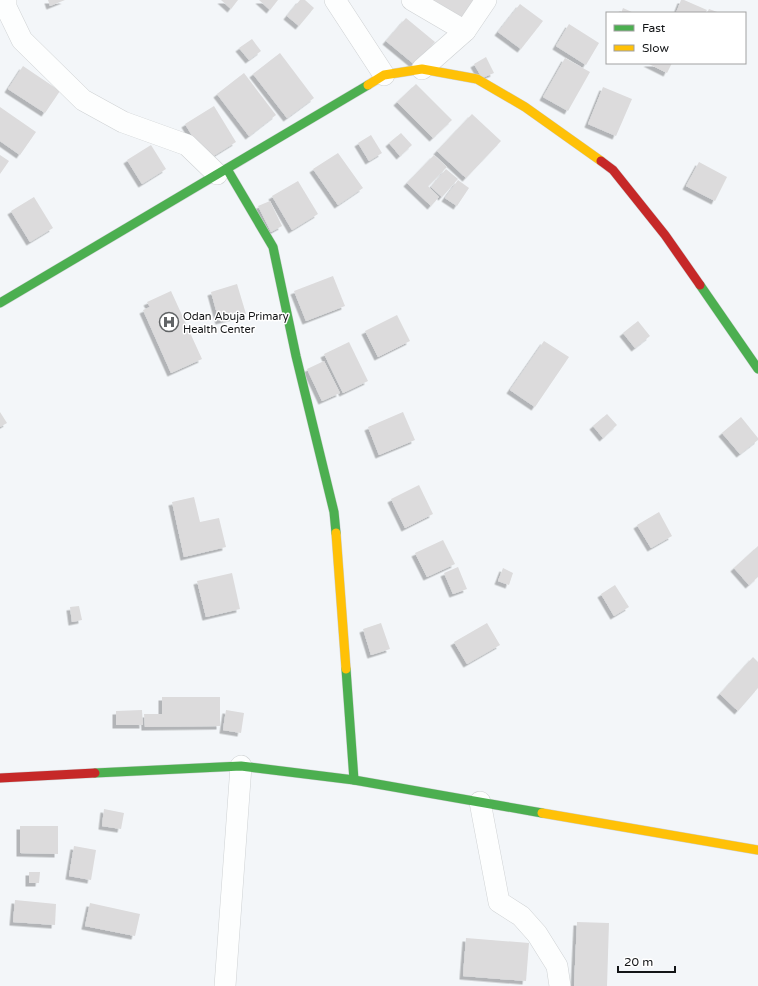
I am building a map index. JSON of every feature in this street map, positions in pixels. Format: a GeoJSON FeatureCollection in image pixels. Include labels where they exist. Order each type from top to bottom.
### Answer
{"type":"FeatureCollection","features":[{"type":"Feature","properties":{"kind":"street"},"geometry":{"type":"LineString","coordinates":[[6,0],[6,7],[22,40],[83,100],[123,122],[187,145],[222,172],[273,247],[296,356],[334,512],[354,780]]}},
{"type":"Feature","properties":{"kind":"street"},"geometry":{"type":"LineString","coordinates":[[335,0],[384,75]]}},
{"type":"Feature","properties":{"kind":"street"},"geometry":{"type":"LineString","coordinates":[[412,0],[465,31]]}},
{"type":"Feature","properties":{"kind":"street"},"geometry":{"type":"LineString","coordinates":[[422,69],[465,31],[486,0]]}},
{"type":"Feature","properties":{"kind":"street"},"geometry":{"type":"LineString","coordinates":[[0,303],[384,75],[422,69],[477,79],[525,107],[613,170],[665,235],[758,369]]}},
{"type":"Feature","properties":{"kind":"street"},"geometry":{"type":"LineString","coordinates":[[225,986],[241,766]]}},
{"type":"Feature","properties":{"kind":"street"},"geometry":{"type":"LineString","coordinates":[[0,778],[241,766],[354,780],[758,850]]}},
{"type":"Feature","properties":{"kind":"street"},"geometry":{"type":"LineString","coordinates":[[480,802],[499,902],[521,916],[537,934],[557,966],[560,986]]}},
{"type":"Feature","properties":{"kind":"building"},"geometry":{"type":"Polygon","coordinates":[[[48,0],[65,0],[50,6],[48,0]]]}},
{"type":"Feature","properties":{"kind":"building"},"geometry":{"type":"Polygon","coordinates":[[[221,0],[238,0],[231,9],[221,0]]]}},
{"type":"Feature","properties":{"kind":"building"},"geometry":{"type":"Polygon","coordinates":[[[259,0],[278,0],[270,10],[259,0]]]}},
{"type":"Feature","properties":{"kind":"building"},"geometry":{"type":"Polygon","coordinates":[[[300,0],[305,0],[314,8],[299,26],[287,16],[300,0]]]}},
{"type":"Feature","properties":{"kind":"building"},"geometry":{"type":"Polygon","coordinates":[[[432,0],[475,0],[463,19],[432,0]]]}},
{"type":"Feature","properties":{"kind":"building"},"geometry":{"type":"Polygon","coordinates":[[[681,0],[707,10],[706,12],[676,12],[681,0]]]}},
{"type":"Feature","properties":{"kind":"building"},"geometry":{"type":"Polygon","coordinates":[[[520,4],[543,21],[521,49],[498,32],[520,4]]]}},
{"type":"Feature","properties":{"kind":"building"},"geometry":{"type":"Polygon","coordinates":[[[623,8],[632,12],[621,12],[623,8]]]}},
{"type":"Feature","properties":{"kind":"building"},"geometry":{"type":"Polygon","coordinates":[[[709,9],[717,12],[708,12],[709,9]]]}},
{"type":"Feature","properties":{"kind":"building"},"geometry":{"type":"Polygon","coordinates":[[[406,18],[435,42],[415,65],[386,41],[406,18]]]}},
{"type":"Feature","properties":{"kind":"building"},"geometry":{"type":"Polygon","coordinates":[[[569,24],[599,43],[586,65],[556,46],[569,24]]]}},
{"type":"Feature","properties":{"kind":"building"},"geometry":{"type":"Polygon","coordinates":[[[252,39],[261,51],[249,60],[239,48],[252,39]]]}},
{"type":"Feature","properties":{"kind":"building"},"geometry":{"type":"Polygon","coordinates":[[[280,53],[314,98],[287,118],[253,74],[280,53]]]}},
{"type":"Feature","properties":{"kind":"building"},"geometry":{"type":"Polygon","coordinates":[[[486,57],[494,73],[482,78],[474,64],[486,57]]]}},
{"type":"Feature","properties":{"kind":"building"},"geometry":{"type":"Polygon","coordinates":[[[565,58],[590,72],[568,111],[543,97],[565,58]]]}},
{"type":"Feature","properties":{"kind":"building"},"geometry":{"type":"Polygon","coordinates":[[[649,64],[672,64],[667,73],[649,64]]]}},
{"type":"Feature","properties":{"kind":"building"},"geometry":{"type":"Polygon","coordinates":[[[23,66],[60,91],[45,113],[8,89],[23,66]]]}},
{"type":"Feature","properties":{"kind":"building"},"geometry":{"type":"Polygon","coordinates":[[[244,73],[276,115],[249,136],[217,94],[244,73]]]}},
{"type":"Feature","properties":{"kind":"building"},"geometry":{"type":"Polygon","coordinates":[[[416,84],[452,120],[433,138],[397,102],[416,84]]]}},
{"type":"Feature","properties":{"kind":"building"},"geometry":{"type":"Polygon","coordinates":[[[603,87],[632,99],[616,136],[588,124],[603,87]]]}},
{"type":"Feature","properties":{"kind":"building"},"geometry":{"type":"Polygon","coordinates":[[[214,106],[236,142],[207,160],[185,124],[214,106]]]}},
{"type":"Feature","properties":{"kind":"building"},"geometry":{"type":"Polygon","coordinates":[[[0,107],[36,132],[20,155],[0,141],[0,107]]]}},
{"type":"Feature","properties":{"kind":"building"},"geometry":{"type":"Polygon","coordinates":[[[472,114],[501,141],[466,178],[437,151],[472,114]]]}},
{"type":"Feature","properties":{"kind":"building"},"geometry":{"type":"Polygon","coordinates":[[[401,133],[412,145],[400,156],[389,143],[401,133]]]}},
{"type":"Feature","properties":{"kind":"building"},"geometry":{"type":"Polygon","coordinates":[[[371,135],[382,153],[369,161],[358,143],[371,135]]]}},
{"type":"Feature","properties":{"kind":"building"},"geometry":{"type":"Polygon","coordinates":[[[151,145],[166,169],[142,184],[127,160],[151,145]]]}},
{"type":"Feature","properties":{"kind":"building"},"geometry":{"type":"Polygon","coordinates":[[[338,153],[363,188],[338,205],[313,169],[338,153]]]}},
{"type":"Feature","properties":{"kind":"building"},"geometry":{"type":"Polygon","coordinates":[[[0,155],[9,161],[0,174],[0,155]]]}},
{"type":"Feature","properties":{"kind":"building"},"geometry":{"type":"Polygon","coordinates":[[[434,155],[447,167],[428,186],[439,197],[431,206],[407,183],[434,155]]]}},
{"type":"Feature","properties":{"kind":"building"},"geometry":{"type":"Polygon","coordinates":[[[699,162],[727,177],[715,201],[686,186],[699,162]]]}},
{"type":"Feature","properties":{"kind":"building"},"geometry":{"type":"Polygon","coordinates":[[[446,169],[458,179],[442,197],[431,187],[446,169]]]}},
{"type":"Feature","properties":{"kind":"building"},"geometry":{"type":"Polygon","coordinates":[[[458,180],[469,188],[457,206],[445,198],[458,180]]]}},
{"type":"Feature","properties":{"kind":"building"},"geometry":{"type":"Polygon","coordinates":[[[298,181],[318,214],[292,230],[272,196],[298,181]]]}},
{"type":"Feature","properties":{"kind":"building"},"geometry":{"type":"Polygon","coordinates":[[[34,197],[53,228],[30,242],[11,211],[34,197]]]}},
{"type":"Feature","properties":{"kind":"building"},"geometry":{"type":"Polygon","coordinates":[[[270,201],[282,226],[271,232],[258,206],[270,201]]]}},
{"type":"Feature","properties":{"kind":"building"},"geometry":{"type":"Polygon","coordinates":[[[333,276],[345,306],[306,321],[294,291],[333,276]]]}},
{"type":"Feature","properties":{"kind":"building"},"geometry":{"type":"Polygon","coordinates":[[[237,284],[246,314],[219,321],[211,292],[237,284]]]}},
{"type":"Feature","properties":{"kind":"building"},"geometry":{"type":"Polygon","coordinates":[[[171,291],[202,359],[171,373],[143,310],[150,307],[147,302],[171,291]]]}},
{"type":"Feature","properties":{"kind":"building"},"geometry":{"type":"Polygon","coordinates":[[[397,315],[410,341],[378,357],[365,331],[397,315]]]}},
{"type":"Feature","properties":{"kind":"building"},"geometry":{"type":"Polygon","coordinates":[[[638,321],[650,336],[635,348],[623,333],[638,321]]]}},
{"type":"Feature","properties":{"kind":"building"},"geometry":{"type":"Polygon","coordinates":[[[544,341],[569,357],[535,407],[510,390],[544,341]]]}},
{"type":"Feature","properties":{"kind":"building"},"geometry":{"type":"Polygon","coordinates":[[[349,342],[368,381],[343,393],[324,354],[349,342]]]}},
{"type":"Feature","properties":{"kind":"building"},"geometry":{"type":"Polygon","coordinates":[[[324,361],[340,393],[322,401],[307,369],[324,361]]]}},
{"type":"Feature","properties":{"kind":"building"},"geometry":{"type":"Polygon","coordinates":[[[0,412],[7,423],[0,427],[0,412]]]}},
{"type":"Feature","properties":{"kind":"building"},"geometry":{"type":"Polygon","coordinates":[[[403,412],[415,440],[379,455],[368,427],[403,412]]]}},
{"type":"Feature","properties":{"kind":"building"},"geometry":{"type":"Polygon","coordinates":[[[607,414],[617,425],[603,438],[593,426],[607,414]]]}},
{"type":"Feature","properties":{"kind":"building"},"geometry":{"type":"Polygon","coordinates":[[[741,417],[758,440],[740,454],[722,433],[741,417]]]}},
{"type":"Feature","properties":{"kind":"building"},"geometry":{"type":"Polygon","coordinates":[[[419,485],[433,514],[405,528],[391,499],[419,485]]]}},
{"type":"Feature","properties":{"kind":"building"},"geometry":{"type":"Polygon","coordinates":[[[194,497],[200,522],[219,518],[226,547],[184,557],[172,502],[194,497]]]}},
{"type":"Feature","properties":{"kind":"building"},"geometry":{"type":"Polygon","coordinates":[[[659,512],[672,536],[651,548],[637,525],[659,512]]]}},
{"type":"Feature","properties":{"kind":"building"},"geometry":{"type":"Polygon","coordinates":[[[443,540],[455,564],[427,577],[415,553],[443,540]]]}},
{"type":"Feature","properties":{"kind":"building"},"geometry":{"type":"Polygon","coordinates":[[[758,546],[758,577],[749,585],[734,568],[758,546]]]}},
{"type":"Feature","properties":{"kind":"building"},"geometry":{"type":"Polygon","coordinates":[[[458,567],[467,589],[453,594],[444,573],[458,567]]]}},
{"type":"Feature","properties":{"kind":"building"},"geometry":{"type":"Polygon","coordinates":[[[503,568],[513,573],[509,585],[498,581],[503,568]]]}},
{"type":"Feature","properties":{"kind":"building"},"geometry":{"type":"Polygon","coordinates":[[[232,573],[240,609],[206,617],[197,581],[232,573]]]}},
{"type":"Feature","properties":{"kind":"building"},"geometry":{"type":"Polygon","coordinates":[[[615,585],[629,607],[614,616],[601,594],[615,585]]]}},
{"type":"Feature","properties":{"kind":"building"},"geometry":{"type":"Polygon","coordinates":[[[79,606],[82,620],[72,622],[70,607],[79,606]]]}},
{"type":"Feature","properties":{"kind":"building"},"geometry":{"type":"Polygon","coordinates":[[[381,623],[390,649],[371,655],[363,629],[381,623]]]}},
{"type":"Feature","properties":{"kind":"building"},"geometry":{"type":"Polygon","coordinates":[[[487,623],[500,645],[467,664],[454,642],[487,623]]]}},
{"type":"Feature","properties":{"kind":"building"},"geometry":{"type":"Polygon","coordinates":[[[753,657],[758,662],[758,688],[738,711],[720,694],[753,657]]]}},
{"type":"Feature","properties":{"kind":"building"},"geometry":{"type":"Polygon","coordinates":[[[162,697],[220,697],[220,726],[145,727],[144,714],[162,714],[162,697]]]}},
{"type":"Feature","properties":{"kind":"building"},"geometry":{"type":"Polygon","coordinates":[[[142,710],[143,725],[116,725],[116,711],[142,710]]]}},
{"type":"Feature","properties":{"kind":"building"},"geometry":{"type":"Polygon","coordinates":[[[226,710],[244,713],[241,733],[223,730],[226,710]]]}},
{"type":"Feature","properties":{"kind":"building"},"geometry":{"type":"Polygon","coordinates":[[[104,809],[124,813],[121,829],[102,826],[104,809]]]}},
{"type":"Feature","properties":{"kind":"building"},"geometry":{"type":"Polygon","coordinates":[[[20,826],[58,826],[58,854],[20,853],[20,826]]]}},
{"type":"Feature","properties":{"kind":"building"},"geometry":{"type":"Polygon","coordinates":[[[74,846],[96,850],[91,880],[69,876],[74,846]]]}},
{"type":"Feature","properties":{"kind":"building"},"geometry":{"type":"Polygon","coordinates":[[[29,872],[40,872],[39,883],[29,883],[29,872]]]}},
{"type":"Feature","properties":{"kind":"building"},"geometry":{"type":"Polygon","coordinates":[[[15,900],[56,904],[55,925],[13,922],[15,900]]]}},
{"type":"Feature","properties":{"kind":"building"},"geometry":{"type":"Polygon","coordinates":[[[90,903],[140,914],[135,936],[85,926],[90,903]]]}},
{"type":"Feature","properties":{"kind":"building"},"geometry":{"type":"Polygon","coordinates":[[[577,922],[609,923],[607,986],[574,986],[577,922]]]}},
{"type":"Feature","properties":{"kind":"building"},"geometry":{"type":"Polygon","coordinates":[[[466,938],[529,943],[526,981],[463,976],[466,938]]]}},
{"type":"Feature","properties":{"kind":"traffic: fast"},"geometry":{"type":"LineString","coordinates":[[0,303],[368,85]]}},
{"type":"Feature","properties":{"kind":"traffic: fast"},"geometry":{"type":"LineString","coordinates":[[227,169],[273,247],[296,356],[334,512],[336,533]]}},
{"type":"Feature","properties":{"kind":"traffic: fast"},"geometry":{"type":"LineString","coordinates":[[700,285],[758,369]]}},
{"type":"Feature","properties":{"kind":"traffic: fast"},"geometry":{"type":"LineString","coordinates":[[346,669],[354,780]]}},
{"type":"Feature","properties":{"kind":"traffic: fast"},"geometry":{"type":"LineString","coordinates":[[95,773],[241,766],[354,780],[542,813]]}},
{"type":"Feature","properties":{"kind":"traffic: slow"},"geometry":{"type":"LineString","coordinates":[[368,85],[384,75],[422,69],[477,79],[525,107],[601,161]]}},
{"type":"Feature","properties":{"kind":"traffic: slow"},"geometry":{"type":"LineString","coordinates":[[336,533],[346,669]]}},
{"type":"Feature","properties":{"kind":"traffic: slow"},"geometry":{"type":"LineString","coordinates":[[542,813],[758,850]]}},
{"type":"Feature","properties":{"kind":"traffic: jam"},"geometry":{"type":"LineString","coordinates":[[601,161],[613,170],[665,235],[700,285]]}},
{"type":"Feature","properties":{"kind":"traffic: jam"},"geometry":{"type":"LineString","coordinates":[[0,778],[95,773]]}},
{"type":"Feature","properties":{"kind":"place","name":"Odan Abuja Primary Health Center"},"geometry":{"type":"Point","coordinates":[169,322]}}]}
